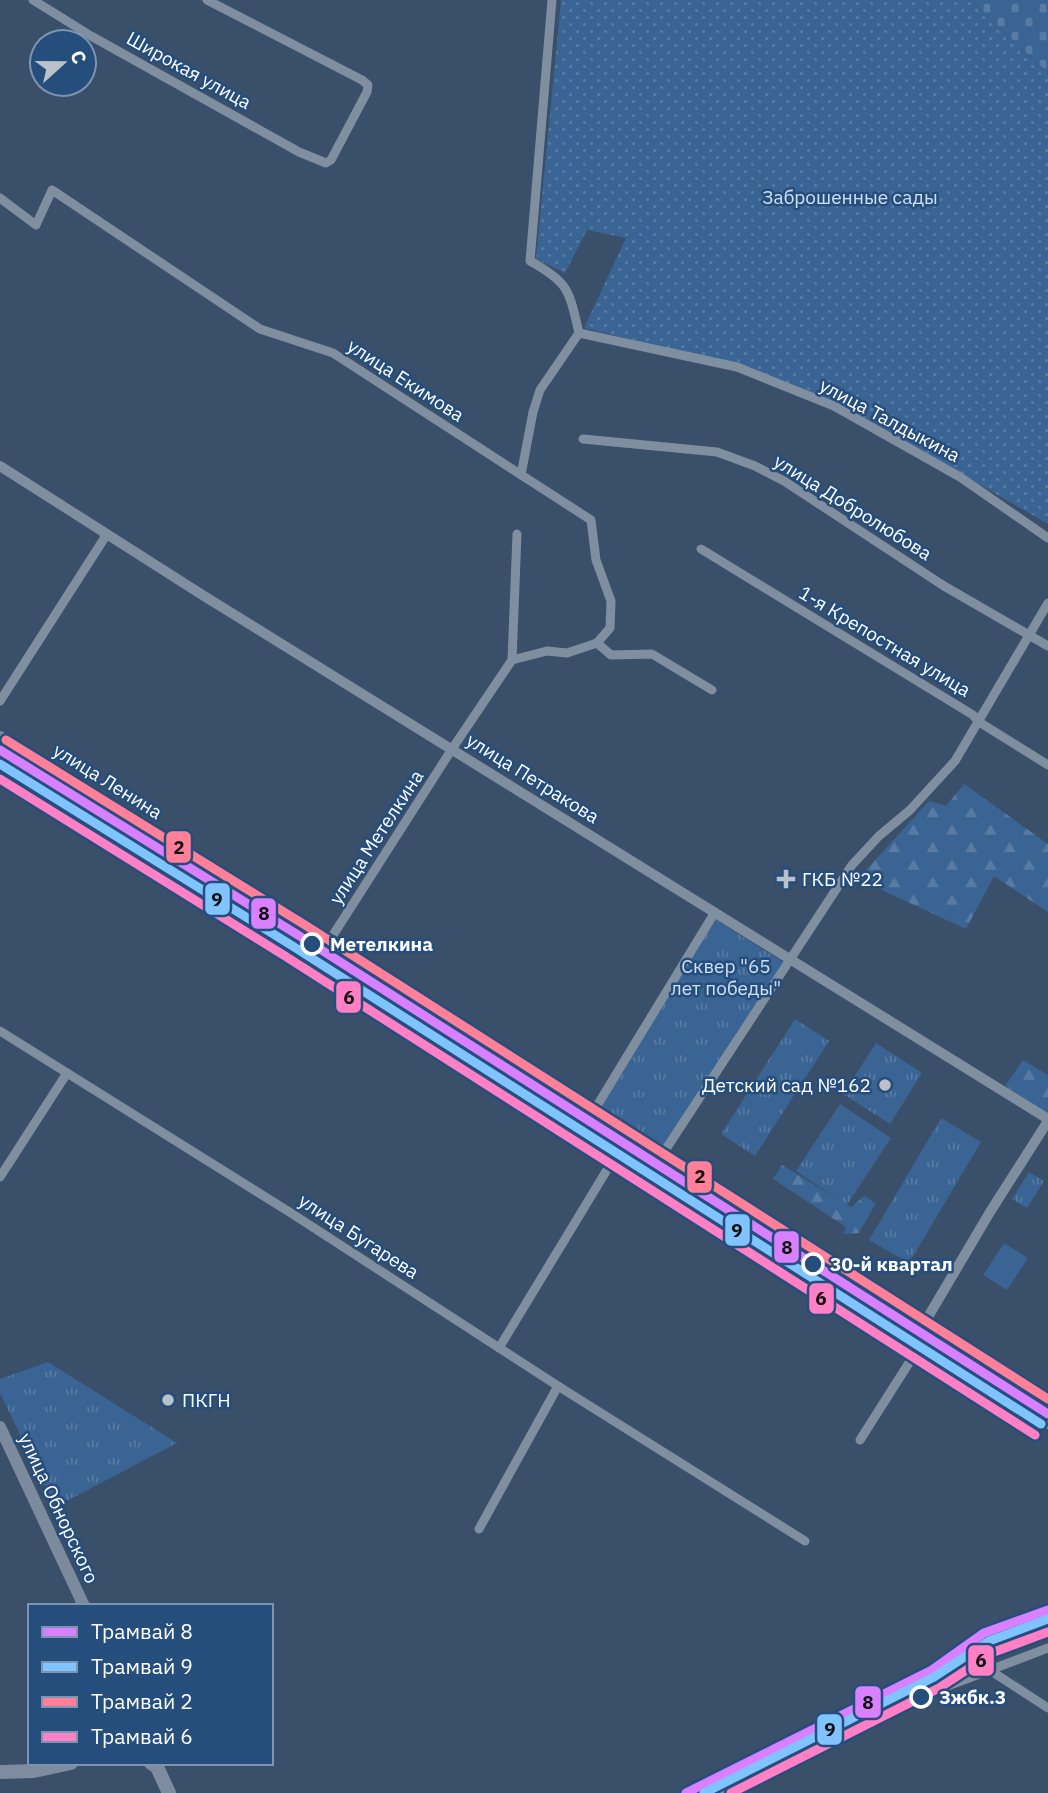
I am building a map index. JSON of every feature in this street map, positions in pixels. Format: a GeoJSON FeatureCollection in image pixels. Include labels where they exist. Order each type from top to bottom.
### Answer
{"type":"FeatureCollection","features":[{"type":"Feature","properties":{"kind":"main road","name":"улица Ленина"},"geometry":{"type":"LineString","coordinates":[[0,737],[1048,1398]]}},
{"type":"Feature","properties":{"kind":"main road","name":"улица Ленина"},"geometry":{"type":"LineString","coordinates":[[0,760],[320,956],[1048,1423]]}},
{"type":"Feature","properties":{"kind":"main road","name":"улица Обнорского"},"geometry":{"type":"LineString","coordinates":[[0,1427],[83,1604]]}},
{"type":"Feature","properties":{"kind":"main road"},"geometry":{"type":"LineString","coordinates":[[0,1772],[33,1771],[62,1765]]}},
{"type":"Feature","properties":{"kind":"main road"},"geometry":{"type":"LineString","coordinates":[[155,1765],[169,1793]]}},
{"type":"Feature","properties":{"kind":"street","name":"Широкая улица"},"geometry":{"type":"LineString","coordinates":[[33,0],[102,43],[299,152],[326,163],[331,160],[368,92],[368,85],[207,0]]}},
{"type":"Feature","properties":{"kind":"street"},"geometry":{"type":"LineString","coordinates":[[521,475],[540,390],[579,333],[569,290],[554,274],[530,261],[552,0]]}},
{"type":"Feature","properties":{"kind":"street","name":"улица Екимова"},"geometry":{"type":"LineString","coordinates":[[0,198],[36,225],[52,190],[260,329],[333,354],[591,520],[596,560],[611,601],[610,628],[597,643]]}},
{"type":"Feature","properties":{"kind":"street","name":"улица Талдыкина"},"geometry":{"type":"LineString","coordinates":[[579,333],[737,367],[834,406],[960,477],[1048,538]]}},
{"type":"Feature","properties":{"kind":"street","name":"улица Добролюбова"},"geometry":{"type":"LineString","coordinates":[[583,439],[717,452],[755,466],[784,481],[944,586],[1048,646]]}},
{"type":"Feature","properties":{"kind":"street","name":"улица Петракова"},"geometry":{"type":"LineString","coordinates":[[0,467],[1048,1120]]}},
{"type":"Feature","properties":{"kind":"street"},"geometry":{"type":"LineString","coordinates":[[0,701],[107,534]]}},
{"type":"Feature","properties":{"kind":"street"},"geometry":{"type":"LineString","coordinates":[[517,534],[512,660],[547,651],[567,653],[597,643],[611,655],[652,654],[712,690]]}},
{"type":"Feature","properties":{"kind":"street","name":"1-я Крепостная улица"},"geometry":{"type":"LineString","coordinates":[[701,549],[973,715],[979,722],[1048,765]]}},
{"type":"Feature","properties":{"kind":"street"},"geometry":{"type":"LineString","coordinates":[[662,1156],[852,865],[955,761],[1048,603]]}},
{"type":"Feature","properties":{"kind":"street","name":"улица Метелкина"},"geometry":{"type":"LineString","coordinates":[[328,943],[512,660]]}},
{"type":"Feature","properties":{"kind":"street"},"geometry":{"type":"LineString","coordinates":[[584,1127],[715,912]]}},
{"type":"Feature","properties":{"kind":"street","name":"улица Бугарева"},"geometry":{"type":"LineString","coordinates":[[0,1031],[805,1541]]}},
{"type":"Feature","properties":{"kind":"street"},"geometry":{"type":"LineString","coordinates":[[0,1177],[67,1073]]}},
{"type":"Feature","properties":{"kind":"street"},"geometry":{"type":"LineString","coordinates":[[860,1440],[914,1355],[915,1339],[925,1321],[1048,1120]]}},
{"type":"Feature","properties":{"kind":"street"},"geometry":{"type":"LineString","coordinates":[[499,1348],[619,1150]]}},
{"type":"Feature","properties":{"kind":"street"},"geometry":{"type":"LineString","coordinates":[[479,1529],[558,1386]]}},
{"type":"Feature","properties":{"kind":"street"},"geometry":{"type":"LineString","coordinates":[[721,1793],[900,1704],[1048,1648]]}},
{"type":"Feature","properties":{"kind":"street"},"geometry":{"type":"LineString","coordinates":[[988,1669],[1048,1708]]}},
{"type":"Feature","properties":{"kind":"green space","name":"Заброшенные сады"},"geometry":{"type":"Polygon","coordinates":[[[561,0],[970,0],[1048,73],[1048,524],[847,408],[724,362],[584,328],[626,238],[587,230],[565,273],[536,259],[561,0]]]}},
{"type":"Feature","properties":{"kind":"green space"},"geometry":{"type":"Polygon","coordinates":[[[970,0],[1048,0],[1048,73],[970,0]]]}},
{"type":"Feature","properties":{"kind":"green space"},"geometry":{"type":"Polygon","coordinates":[[[964,784],[1048,844],[1048,912],[994,876],[966,929],[858,879],[929,801],[946,806],[964,784]]]}},
{"type":"Feature","properties":{"kind":"green space","name":"Сквер \"65 лет победы\""},"geometry":{"type":"Polygon","coordinates":[[[713,918],[785,963],[663,1149],[596,1106],[713,918]]]}},
{"type":"Feature","properties":{"kind":"green space"},"geometry":{"type":"Polygon","coordinates":[[[795,1019],[829,1041],[755,1156],[721,1134],[795,1019]]]}},
{"type":"Feature","properties":{"kind":"green space"},"geometry":{"type":"Polygon","coordinates":[[[876,1043],[922,1073],[890,1124],[843,1094],[876,1043]]]}},
{"type":"Feature","properties":{"kind":"green space"},"geometry":{"type":"Polygon","coordinates":[[[1023,1060],[1048,1075],[1048,1114],[1005,1086],[1023,1060]]]}},
{"type":"Feature","properties":{"kind":"green space"},"geometry":{"type":"Polygon","coordinates":[[[840,1104],[891,1138],[847,1205],[796,1171],[840,1104]]]}},
{"type":"Feature","properties":{"kind":"green space"},"geometry":{"type":"Polygon","coordinates":[[[941,1118],[981,1142],[909,1263],[869,1240],[941,1118]]]}},
{"type":"Feature","properties":{"kind":"green space"},"geometry":{"type":"Polygon","coordinates":[[[782,1165],[851,1207],[864,1196],[876,1203],[859,1233],[843,1234],[846,1227],[773,1179],[782,1165]]]}},
{"type":"Feature","properties":{"kind":"green space"},"geometry":{"type":"Polygon","coordinates":[[[1029,1172],[1044,1181],[1027,1208],[1012,1199],[1029,1172]]]}},
{"type":"Feature","properties":{"kind":"green space"},"geometry":{"type":"Polygon","coordinates":[[[1004,1243],[1028,1258],[1007,1290],[983,1275],[1004,1243]]]}},
{"type":"Feature","properties":{"kind":"green space"},"geometry":{"type":"Polygon","coordinates":[[[48,1362],[177,1443],[55,1507],[0,1393],[0,1379],[48,1362]]]}},
{"type":"Feature","properties":{"kind":"tram line","name":"2"},"geometry":{"type":"LineString","coordinates":[[6,740],[305,925],[1048,1399]]}},
{"type":"Feature","properties":{"kind":"tram line","name":"8"},"geometry":{"type":"LineString","coordinates":[[0,750],[298,935],[1048,1414]]}},
{"type":"Feature","properties":{"kind":"tram line","name":"9"},"geometry":{"type":"LineString","coordinates":[[0,764],[291,945],[1041,1424]]}},
{"type":"Feature","properties":{"kind":"tram line","name":"6"},"geometry":{"type":"LineString","coordinates":[[0,779],[285,956],[1035,1435]]}},
{"type":"Feature","properties":{"kind":"tram line","name":"8"},"geometry":{"type":"LineString","coordinates":[[686,1793],[932,1670],[984,1633],[1048,1610]]}},
{"type":"Feature","properties":{"kind":"tram line","name":"9"},"geometry":{"type":"LineString","coordinates":[[704,1793],[934,1677],[989,1641],[1048,1619]]}},
{"type":"Feature","properties":{"kind":"tram line","name":"6"},"geometry":{"type":"LineString","coordinates":[[731,1793],[939,1688],[994,1652],[1048,1632]]}},
{"type":"Feature","properties":{"kind":"place","name":"ГКБ №22"},"geometry":{"type":"Point","coordinates":[786,879]}},
{"type":"Feature","properties":{"kind":"place","name":"Метелкина"},"geometry":{"type":"Point","coordinates":[312,944]}},
{"type":"Feature","properties":{"kind":"place","name":"Детский сад №162"},"geometry":{"type":"Point","coordinates":[885,1085]}},
{"type":"Feature","properties":{"kind":"place","name":"30-й квартал"},"geometry":{"type":"Point","coordinates":[813,1264]}},
{"type":"Feature","properties":{"kind":"place","name":"ПКГН"},"geometry":{"type":"Point","coordinates":[168,1400]}},
{"type":"Feature","properties":{"kind":"place","name":"Зжбк.3"},"geometry":{"type":"Point","coordinates":[921,1697]}}]}
